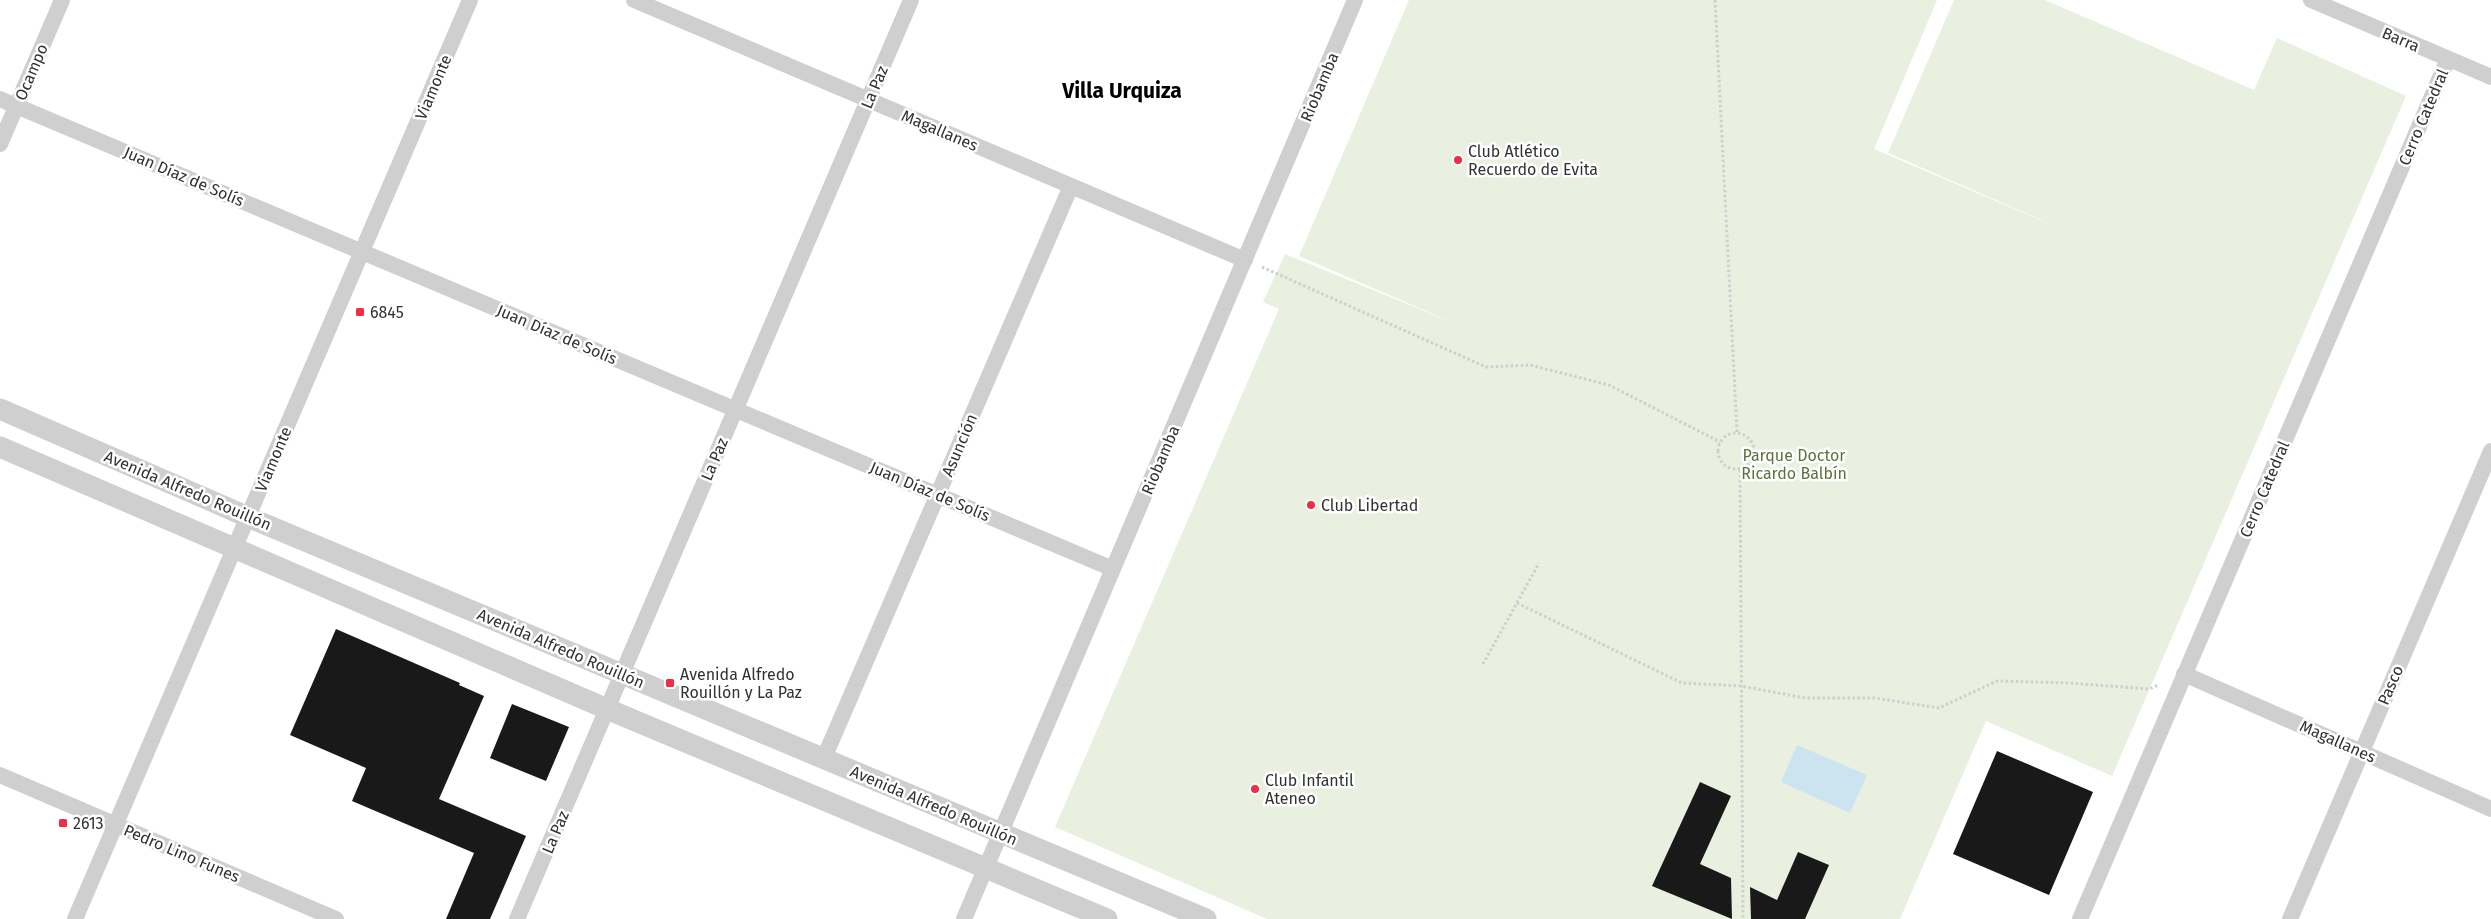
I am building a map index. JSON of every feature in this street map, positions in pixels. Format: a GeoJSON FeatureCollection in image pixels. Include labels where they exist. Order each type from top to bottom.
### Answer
{"type":"FeatureCollection","features":[{"type":"Feature","properties":{"kind":"street","name":"Ocampo"},"geometry":{"type":"LineString","coordinates":[[0,144],[62,0]]}},
{"type":"Feature","properties":{"kind":"street","name":"Viamonte"},"geometry":{"type":"LineString","coordinates":[[75,919],[470,0]]}},
{"type":"Feature","properties":{"kind":"street","name":"Magallanes"},"geometry":{"type":"LineString","coordinates":[[634,0],[1245,260]]}},
{"type":"Feature","properties":{"kind":"street","name":"La Paz"},"geometry":{"type":"LineString","coordinates":[[518,919],[911,0]]}},
{"type":"Feature","properties":{"kind":"street","name":"Riobamba"},"geometry":{"type":"LineString","coordinates":[[964,919],[1356,0]]}},
{"type":"Feature","properties":{"kind":"street","name":"Barra"},"geometry":{"type":"LineString","coordinates":[[2310,0],[2491,78]]}},
{"type":"Feature","properties":{"kind":"street","name":"Cerro Catedral"},"geometry":{"type":"LineString","coordinates":[[2080,919],[2448,59]]}},
{"type":"Feature","properties":{"kind":"street","name":"Juan Díaz de Solís"},"geometry":{"type":"LineString","coordinates":[[0,99],[1113,569]]}},
{"type":"Feature","properties":{"kind":"street","name":"Asunción"},"geometry":{"type":"LineString","coordinates":[[824,758],[1071,186]]}},
{"type":"Feature","properties":{"kind":"street","name":"Avenida Alfredo Rouillón"},"geometry":{"type":"LineString","coordinates":[[0,409],[248,517],[824,758],[993,852],[1107,919]]}},
{"type":"Feature","properties":{"kind":"street","name":"Avenida Alfredo Rouillón"},"geometry":{"type":"LineString","coordinates":[[0,447],[234,550],[607,709],[993,852],[1206,919]]}},
{"type":"Feature","properties":{"kind":"street","name":"Pasco"},"geometry":{"type":"LineString","coordinates":[[2290,919],[2491,451]]}},
{"type":"Feature","properties":{"kind":"street","name":"Magallanes"},"geometry":{"type":"LineString","coordinates":[[2184,674],[2491,809]]}},
{"type":"Feature","properties":{"kind":"street","name":"Pedro Lino Funes"},"geometry":{"type":"LineString","coordinates":[[0,775],[116,825],[304,913],[336,919]]}},
{"type":"Feature","properties":{"kind":"path"},"geometry":{"type":"LineString","coordinates":[[1715,0],[1737,432]]}},
{"type":"Feature","properties":{"kind":"path"},"geometry":{"type":"LineString","coordinates":[[1245,260],[1486,367],[1530,365],[1609,384],[1720,442]]}},
{"type":"Feature","properties":{"kind":"path"},"geometry":{"type":"LineString","coordinates":[[1737,432],[1748,436],[1754,445],[1755,456],[1749,465],[1740,470],[1729,469],[1721,462],[1718,452],[1720,442],[1727,435],[1737,432]]}},
{"type":"Feature","properties":{"kind":"path"},"geometry":{"type":"LineString","coordinates":[[1740,470],[1743,919]]}},
{"type":"Feature","properties":{"kind":"path"},"geometry":{"type":"LineString","coordinates":[[1483,664],[1539,563]]}},
{"type":"Feature","properties":{"kind":"path"},"geometry":{"type":"LineString","coordinates":[[1517,603],[1682,683],[1741,686],[1805,698],[1875,698],[1940,708],[1997,681],[2069,683],[2149,689],[2184,674]]}},
{"type":"Feature","properties":{"kind":"green space","name":"Parque Doctor Ricardo Balbín"},"geometry":{"type":"Polygon","coordinates":[[[1409,0],[1937,0],[1874,149],[2083,238],[1888,153],[1954,0],[2045,0],[2254,90],[2277,38],[2406,96],[2112,776],[1986,721],[1900,919],[1267,919],[1055,827],[1279,309],[1263,302],[1285,254],[1461,326],[1299,256],[1409,0]]]}},
{"type":"Feature","properties":{"kind":"water"},"geometry":{"type":"Polygon","coordinates":[[[1797,745],[1867,775],[1850,813],[1781,782],[1797,745]]]}},
{"type":"Feature","properties":{"kind":"building"},"geometry":{"type":"Polygon","coordinates":[[[336,629],[460,683],[459,685],[484,696],[439,799],[526,836],[490,919],[446,919],[474,853],[352,801],[366,768],[290,735],[336,629]]]}},
{"type":"Feature","properties":{"kind":"building"},"geometry":{"type":"Polygon","coordinates":[[[512,704],[569,727],[546,781],[490,758],[512,704]]]}},
{"type":"Feature","properties":{"kind":"building"},"geometry":{"type":"Polygon","coordinates":[[[1997,751],[2093,792],[2049,895],[1953,854],[1997,751]]]}},
{"type":"Feature","properties":{"kind":"building"},"geometry":{"type":"Polygon","coordinates":[[[1700,782],[1731,796],[1700,864],[1731,878],[1732,919],[1652,886],[1700,782]]]}},
{"type":"Feature","properties":{"kind":"building"},"geometry":{"type":"Polygon","coordinates":[[[1798,852],[1829,865],[1805,919],[1751,919],[1750,887],[1777,900],[1798,852]]]}},
{"type":"Feature","properties":{"kind":"place","name":"Club Atlético Recuerdo de Evita"},"geometry":{"type":"Point","coordinates":[1458,160]}},
{"type":"Feature","properties":{"kind":"place","name":"6845"},"geometry":{"type":"Point","coordinates":[360,312]}},
{"type":"Feature","properties":{"kind":"place","name":"Club Libertad"},"geometry":{"type":"Point","coordinates":[1311,505]}},
{"type":"Feature","properties":{"kind":"place","name":"Avenida Alfredo Rouillón y La Paz"},"geometry":{"type":"Point","coordinates":[670,683]}},
{"type":"Feature","properties":{"kind":"place","name":"Club Infantil Ateneo"},"geometry":{"type":"Point","coordinates":[1255,789]}},
{"type":"Feature","properties":{"kind":"place","name":"2613"},"geometry":{"type":"Point","coordinates":[63,823]}},
{"type":"Feature","properties":{"kind":"district","name":"Villa Urquiza"},"geometry":{"type":"Point","coordinates":[1122,91]}}]}
